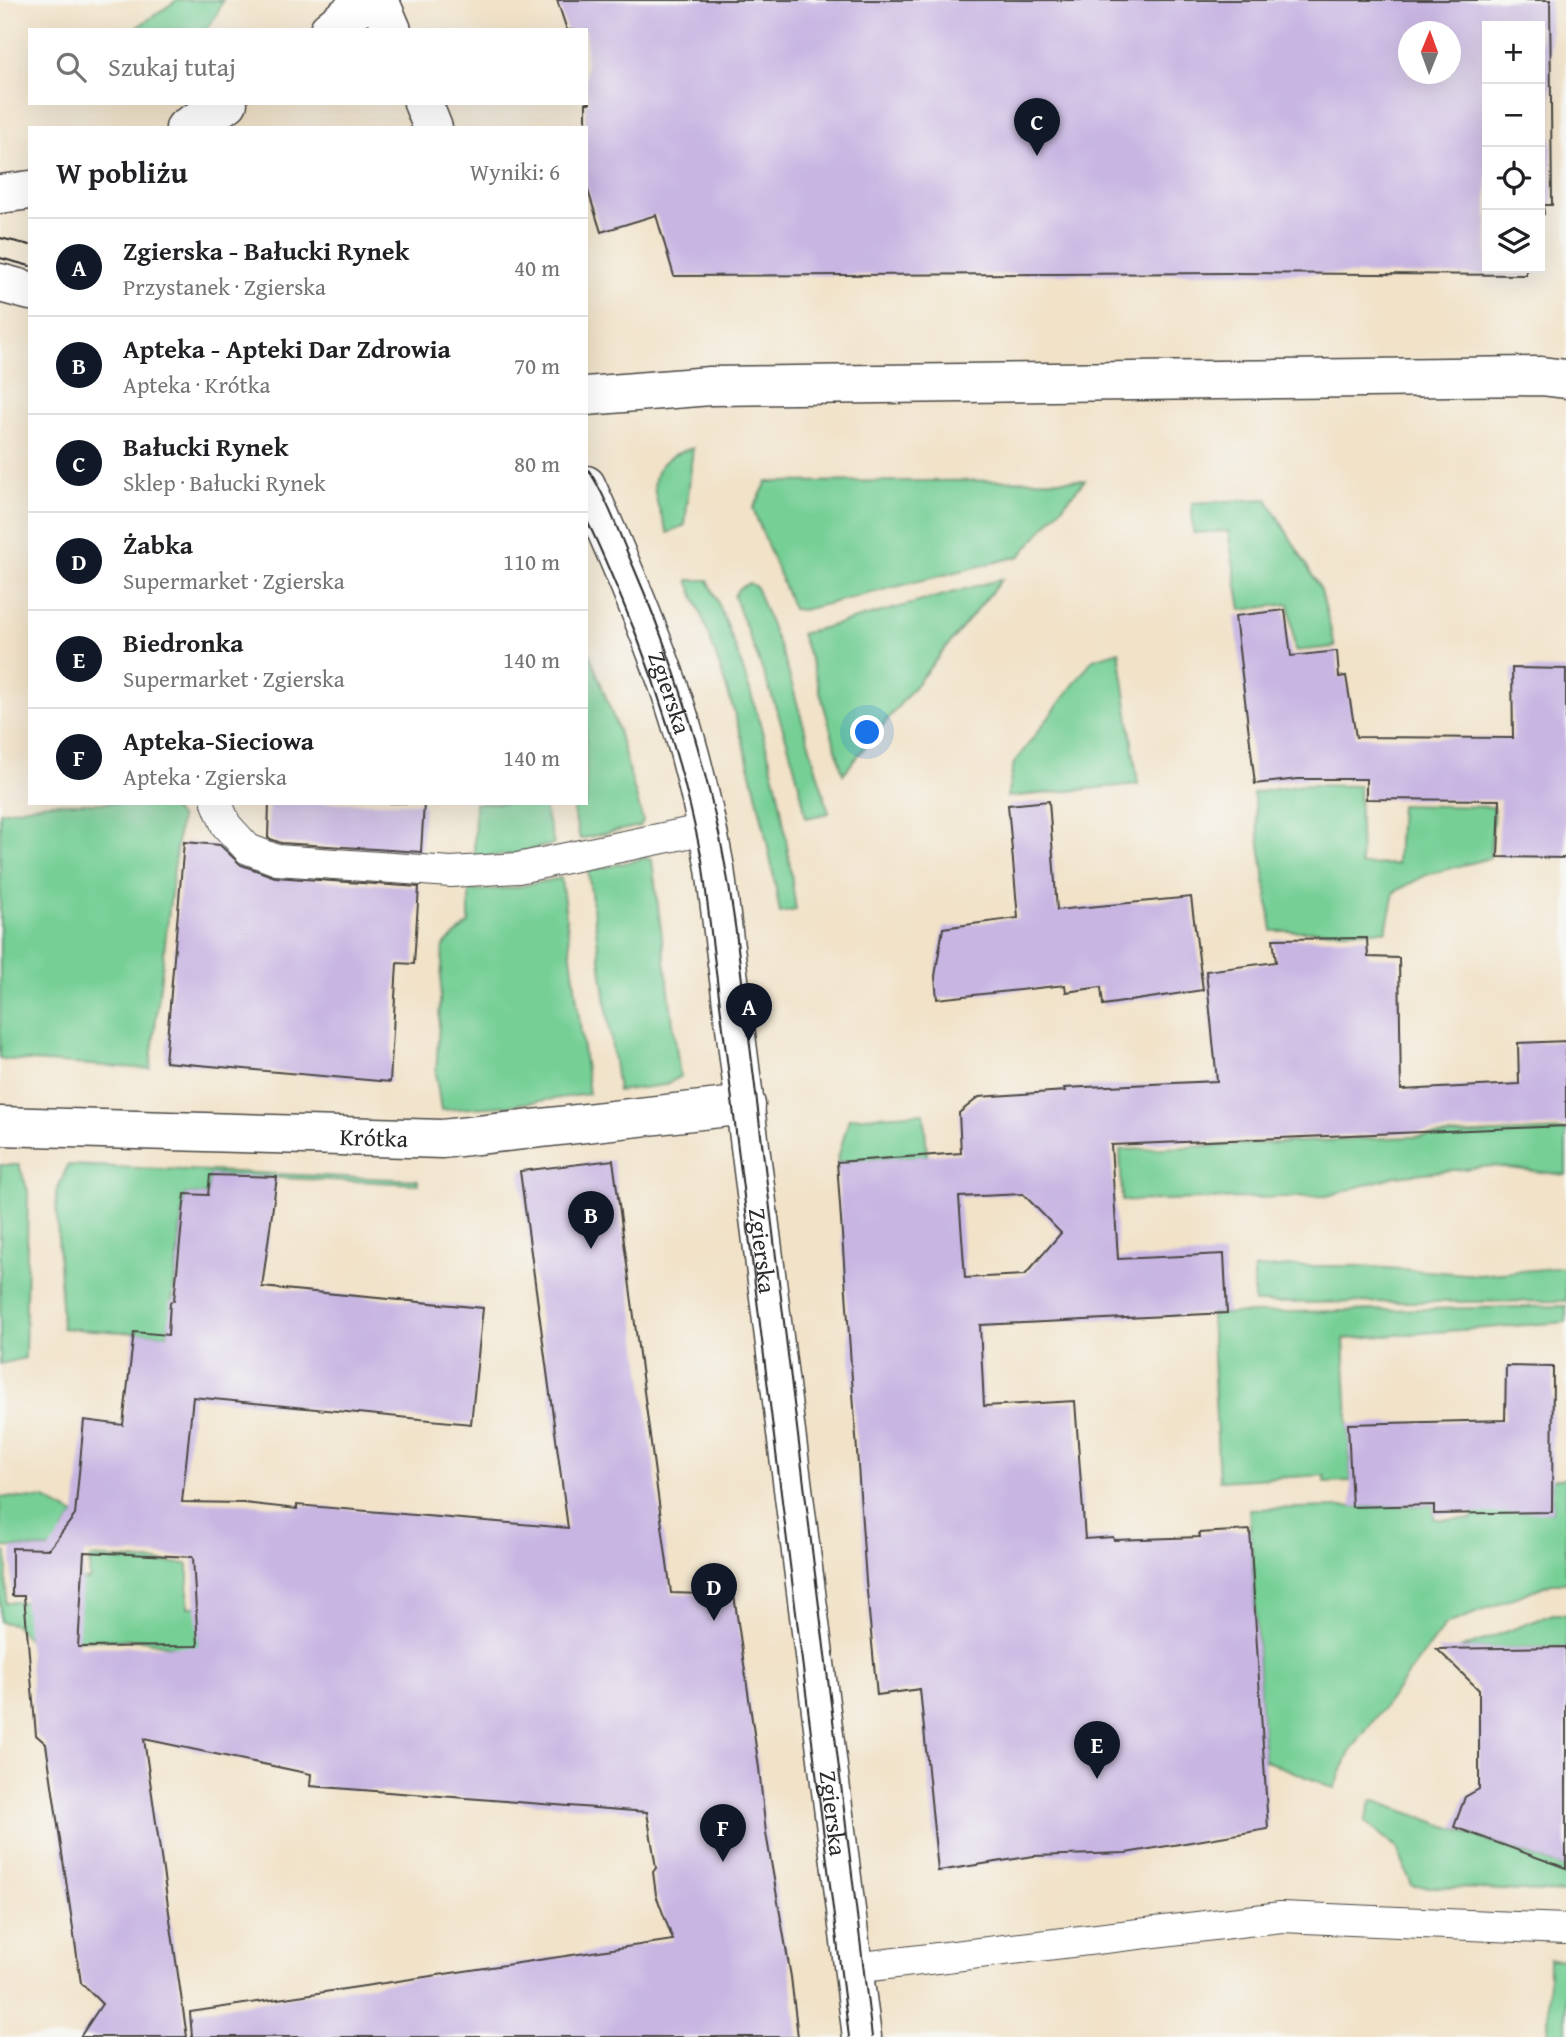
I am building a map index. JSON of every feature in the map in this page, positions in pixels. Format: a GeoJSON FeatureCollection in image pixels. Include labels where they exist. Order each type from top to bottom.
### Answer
{"type":"FeatureCollection","features":[{"type":"Feature","properties":{"kind":"street"},"geometry":{"type":"LineString","coordinates":[[331,28],[366,0]]}},
{"type":"Feature","properties":{"kind":"street"},"geometry":{"type":"LineString","coordinates":[[379,0],[391,28]]}},
{"type":"Feature","properties":{"kind":"street"},"geometry":{"type":"LineString","coordinates":[[188,126],[225,105]]}},
{"type":"Feature","properties":{"kind":"street"},"geometry":{"type":"LineString","coordinates":[[424,105],[432,126]]}},
{"type":"Feature","properties":{"kind":"street"},"geometry":{"type":"LineString","coordinates":[[0,194],[28,190]]}},
{"type":"Feature","properties":{"kind":"street"},"geometry":{"type":"LineString","coordinates":[[0,283],[28,290]]}},
{"type":"Feature","properties":{"kind":"street"},"geometry":{"type":"LineString","coordinates":[[588,396],[710,386],[1541,376],[1566,379]]}},
{"type":"Feature","properties":{"kind":"street","name":"Zgierska"},"geometry":{"type":"LineString","coordinates":[[588,490],[628,581],[672,698],[696,780],[715,868],[862,2037]]}},
{"type":"Feature","properties":{"kind":"street","name":"Krótka"},"geometry":{"type":"LineString","coordinates":[[0,1126],[442,1139],[746,1105]]}},
{"type":"Feature","properties":{"kind":"lane"},"geometry":{"type":"LineString","coordinates":[[218,805],[226,825],[247,849],[277,860],[451,872],[518,868],[707,828]]}},
{"type":"Feature","properties":{"kind":"lane"},"geometry":{"type":"LineString","coordinates":[[854,1968],[1281,1917],[1566,1929]]}},
{"type":"Feature","properties":{"kind":"green space"},"geometry":{"type":"Polygon","coordinates":[[[177,0],[223,0],[207,28],[136,28],[177,0]]]}},
{"type":"Feature","properties":{"kind":"green space"},"geometry":{"type":"Polygon","coordinates":[[[693,448],[685,525],[668,533],[658,505],[655,481],[664,462],[693,448]]]}},
{"type":"Feature","properties":{"kind":"green space"},"geometry":{"type":"Polygon","coordinates":[[[1085,480],[1020,556],[803,610],[793,609],[753,509],[767,482],[1085,480]]]}},
{"type":"Feature","properties":{"kind":"green space"},"geometry":{"type":"Polygon","coordinates":[[[1267,499],[1321,590],[1335,647],[1295,651],[1289,604],[1241,610],[1228,531],[1193,533],[1192,503],[1267,499]]]}},
{"type":"Feature","properties":{"kind":"green space"},"geometry":{"type":"Polygon","coordinates":[[[1002,579],[843,774],[814,670],[801,634],[1002,579]]]}},
{"type":"Feature","properties":{"kind":"green space"},"geometry":{"type":"Polygon","coordinates":[[[688,580],[708,580],[747,683],[777,788],[796,910],[780,913],[764,827],[743,744],[688,580]]]}},
{"type":"Feature","properties":{"kind":"green space"},"geometry":{"type":"Polygon","coordinates":[[[749,583],[756,587],[785,661],[829,813],[806,818],[785,734],[734,596],[738,589],[749,583]]]}},
{"type":"Feature","properties":{"kind":"green space"},"geometry":{"type":"Polygon","coordinates":[[[588,649],[617,727],[643,821],[640,826],[580,839],[572,805],[588,805],[588,649]]]}},
{"type":"Feature","properties":{"kind":"green space"},"geometry":{"type":"Polygon","coordinates":[[[1119,651],[1138,784],[1007,797],[1014,763],[1093,659],[1119,651]]]}},
{"type":"Feature","properties":{"kind":"green space"},"geometry":{"type":"Polygon","coordinates":[[[1302,785],[1359,786],[1361,865],[1397,864],[1400,805],[1494,807],[1490,858],[1426,875],[1394,892],[1386,931],[1272,931],[1253,793],[1302,785]]]}},
{"type":"Feature","properties":{"kind":"green space"},"geometry":{"type":"Polygon","coordinates":[[[37,805],[169,805],[180,818],[150,1069],[0,1059],[0,812],[37,805]]]}},
{"type":"Feature","properties":{"kind":"green space"},"geometry":{"type":"Polygon","coordinates":[[[475,805],[544,805],[554,844],[513,854],[474,858],[475,805]]]}},
{"type":"Feature","properties":{"kind":"green space"},"geometry":{"type":"Polygon","coordinates":[[[646,858],[652,860],[680,1077],[665,1085],[618,1091],[588,871],[646,858]]]}},
{"type":"Feature","properties":{"kind":"green space"},"geometry":{"type":"Polygon","coordinates":[[[561,878],[589,1094],[504,1106],[441,1110],[436,1077],[443,946],[469,923],[469,891],[512,888],[561,878]]]}},
{"type":"Feature","properties":{"kind":"green space"},"geometry":{"type":"Polygon","coordinates":[[[924,1113],[927,1156],[837,1162],[849,1118],[924,1113]]]}},
{"type":"Feature","properties":{"kind":"green space"},"geometry":{"type":"Polygon","coordinates":[[[1566,1130],[1566,1175],[1492,1166],[1395,1176],[1327,1196],[1122,1201],[1120,1150],[1566,1130]]]}},
{"type":"Feature","properties":{"kind":"green space"},"geometry":{"type":"Polygon","coordinates":[[[0,1165],[19,1165],[28,1191],[25,1358],[0,1364],[0,1165]]]}},
{"type":"Feature","properties":{"kind":"green space"},"geometry":{"type":"Polygon","coordinates":[[[68,1165],[418,1180],[418,1184],[210,1175],[208,1195],[185,1194],[168,1335],[62,1328],[56,1193],[68,1165]]]}},
{"type":"Feature","properties":{"kind":"green space"},"geometry":{"type":"Polygon","coordinates":[[[1360,1266],[1479,1275],[1566,1267],[1566,1301],[1254,1303],[1254,1269],[1360,1266]]]}},
{"type":"Feature","properties":{"kind":"green space"},"geometry":{"type":"Polygon","coordinates":[[[1566,1306],[1566,1322],[1344,1339],[1351,1481],[1325,1482],[1325,1475],[1219,1481],[1211,1314],[1566,1306]]]}},
{"type":"Feature","properties":{"kind":"green space"},"geometry":{"type":"Polygon","coordinates":[[[1552,1479],[1566,1479],[1566,1583],[1552,1583],[1445,1625],[1350,1752],[1334,1788],[1264,1760],[1249,1509],[1434,1505],[1434,1519],[1472,1519],[1473,1504],[1552,1512],[1552,1479]]]}},
{"type":"Feature","properties":{"kind":"green space"},"geometry":{"type":"Polygon","coordinates":[[[0,1497],[45,1499],[75,1515],[63,1531],[63,1549],[0,1547],[0,1497]]]}},
{"type":"Feature","properties":{"kind":"green space"},"geometry":{"type":"Polygon","coordinates":[[[0,1552],[7,1553],[6,1602],[57,1602],[60,1579],[89,1580],[90,1557],[188,1564],[188,1607],[232,1606],[243,1661],[142,1640],[29,1640],[14,1624],[0,1622],[0,1552]]]}},
{"type":"Feature","properties":{"kind":"green space"},"geometry":{"type":"Polygon","coordinates":[[[1553,1614],[1566,1614],[1566,1647],[1460,1649],[1553,1614]]]}},
{"type":"Feature","properties":{"kind":"green space"},"geometry":{"type":"Polygon","coordinates":[[[1372,1800],[1566,1868],[1566,1893],[1412,1886],[1397,1848],[1365,1822],[1372,1800]]]}},
{"type":"Feature","properties":{"kind":"green space"},"geometry":{"type":"Polygon","coordinates":[[[1549,1959],[1566,1960],[1566,2037],[1548,2037],[1549,1959]]]}},
{"type":"Feature","properties":{"kind":"building"},"geometry":{"type":"Polygon","coordinates":[[[557,0],[1550,0],[1552,205],[1545,205],[1545,21],[1482,21],[1482,273],[1526,275],[1230,273],[674,276],[656,215],[601,232],[588,190],[588,28],[566,28],[557,0]]]}},
{"type":"Feature","properties":{"kind":"building"},"geometry":{"type":"Polygon","coordinates":[[[1285,610],[1291,656],[1337,651],[1339,677],[1346,676],[1356,737],[1513,738],[1512,668],[1566,669],[1566,858],[1498,857],[1500,800],[1366,799],[1366,779],[1298,779],[1255,784],[1235,616],[1285,610]]]}},
{"type":"Feature","properties":{"kind":"building"},"geometry":{"type":"Polygon","coordinates":[[[1049,801],[1057,910],[1191,897],[1203,990],[1103,1005],[1101,987],[1066,992],[1065,985],[937,999],[935,976],[943,928],[1018,918],[1008,805],[1049,801]]]}},
{"type":"Feature","properties":{"kind":"building"},"geometry":{"type":"Polygon","coordinates":[[[269,805],[424,805],[421,852],[281,843],[268,838],[269,805]]]}},
{"type":"Feature","properties":{"kind":"building"},"geometry":{"type":"Polygon","coordinates":[[[184,842],[220,845],[241,865],[275,877],[419,887],[414,964],[397,963],[390,1082],[165,1062],[184,842]]]}},
{"type":"Feature","properties":{"kind":"building"},"geometry":{"type":"Polygon","coordinates":[[[1367,938],[1368,957],[1399,958],[1401,1090],[1519,1084],[1518,1043],[1566,1041],[1566,1126],[1111,1145],[1118,1259],[1224,1254],[1227,1313],[980,1325],[984,1406],[1075,1401],[1085,1539],[1200,1537],[1199,1533],[1250,1530],[1268,1829],[1126,1853],[1034,1856],[938,1871],[920,1689],[877,1695],[866,1581],[837,1162],[961,1153],[959,1113],[979,1097],[1065,1091],[1064,1088],[1217,1081],[1206,971],[1276,962],[1273,939],[1367,938]],[[1023,1194],[959,1197],[965,1278],[1025,1275],[1061,1233],[1023,1194]]]}},
{"type":"Feature","properties":{"kind":"building"},"geometry":{"type":"Polygon","coordinates":[[[613,1160],[671,1593],[734,1595],[766,1833],[791,1977],[798,2037],[192,2037],[190,2012],[673,1940],[656,1895],[653,1872],[656,1868],[647,1812],[310,1786],[311,1774],[144,1739],[187,2037],[80,2037],[102,2004],[81,1983],[46,1744],[36,1735],[24,1596],[12,1596],[12,1548],[49,1549],[75,1515],[84,1420],[123,1425],[134,1332],[168,1335],[185,1194],[208,1195],[210,1175],[277,1177],[262,1287],[483,1308],[471,1424],[193,1397],[182,1502],[244,1503],[297,1509],[297,1505],[568,1528],[520,1171],[613,1160]],[[84,1552],[78,1647],[198,1646],[193,1557],[84,1552]]]}},
{"type":"Feature","properties":{"kind":"building"},"geometry":{"type":"Polygon","coordinates":[[[1506,1366],[1553,1367],[1552,1512],[1434,1514],[1434,1505],[1352,1507],[1348,1424],[1505,1420],[1506,1366]]]}},
{"type":"Feature","properties":{"kind":"building"},"geometry":{"type":"Polygon","coordinates":[[[1566,1647],[1566,1868],[1454,1827],[1465,1797],[1479,1789],[1479,1690],[1437,1649],[1566,1647]]]}},
{"type":"Feature","properties":{"kind":"tram line"},"geometry":{"type":"LineString","coordinates":[[0,238],[28,245]]}},
{"type":"Feature","properties":{"kind":"tram line"},"geometry":{"type":"LineString","coordinates":[[0,258],[28,265]]}},
{"type":"Feature","properties":{"kind":"tram line"},"geometry":{"type":"LineString","coordinates":[[588,469],[612,516],[669,657],[710,792],[729,884],[872,2037]]}},
{"type":"Feature","properties":{"kind":"tram line"},"geometry":{"type":"LineString","coordinates":[[588,523],[631,621],[656,688],[677,756],[702,860],[849,2037]]}},
{"type":"Feature","properties":{"kind":"place","name":"Bałucki Rynek"},"geometry":{"type":"Point","coordinates":[1037,156]}},
{"type":"Feature","properties":{"kind":"place","name":"Zgierska - Bałucki Rynek"},"geometry":{"type":"Point","coordinates":[749,1041]}},
{"type":"Feature","properties":{"kind":"place","name":"Apteka - Apteki Dar Zdrowia"},"geometry":{"type":"Point","coordinates":[591,1249]}},
{"type":"Feature","properties":{"kind":"place","name":"Żabka"},"geometry":{"type":"Point","coordinates":[714,1621]}},
{"type":"Feature","properties":{"kind":"place","name":"Biedronka"},"geometry":{"type":"Point","coordinates":[1097,1779]}},
{"type":"Feature","properties":{"kind":"place","name":"Apteka-Sieciowa"},"geometry":{"type":"Point","coordinates":[723,1862]}}]}
